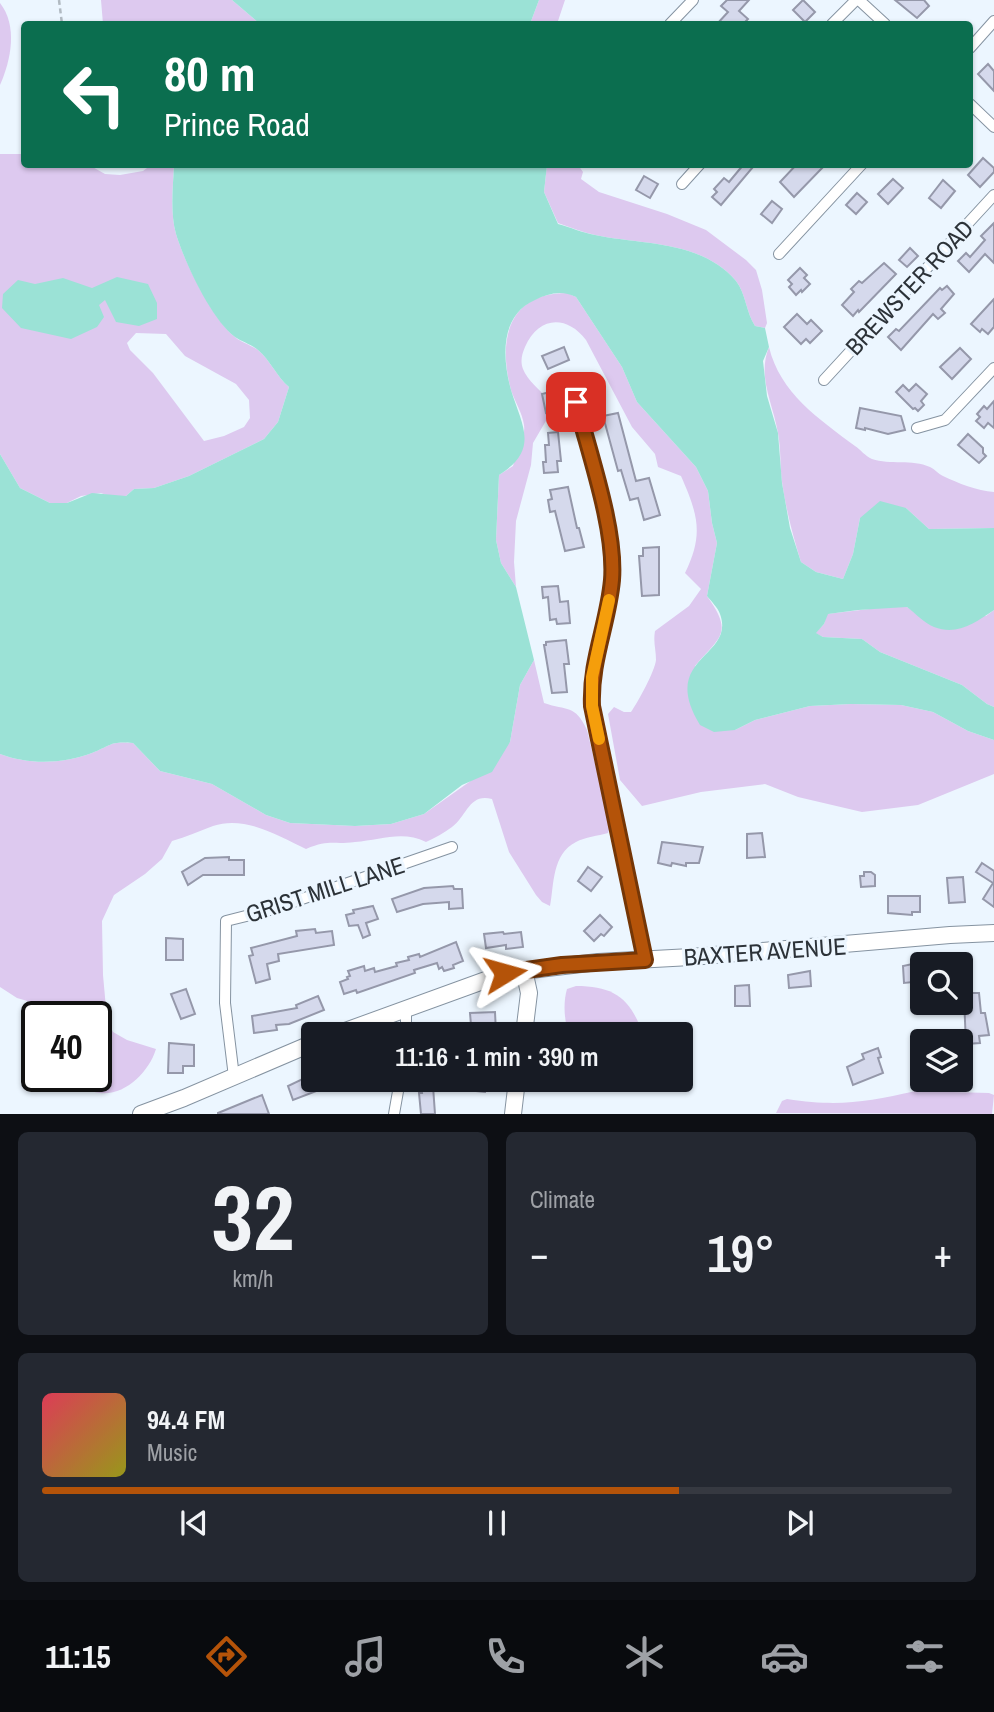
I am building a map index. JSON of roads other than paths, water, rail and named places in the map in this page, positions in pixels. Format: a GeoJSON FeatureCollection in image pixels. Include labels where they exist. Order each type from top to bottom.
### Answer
{"type":"FeatureCollection","features":[{"type":"Feature","properties":{"kind":"street"},"geometry":{"type":"LineString","coordinates":[[673,21],[693,0]]}},
{"type":"Feature","properties":{"kind":"street"},"geometry":{"type":"LineString","coordinates":[[835,21],[857,0],[882,21]]}},
{"type":"Feature","properties":{"kind":"street"},"geometry":{"type":"LineString","coordinates":[[973,45],[994,21]]}},
{"type":"Feature","properties":{"kind":"street"},"geometry":{"type":"LineString","coordinates":[[973,107],[994,127]]}},
{"type":"Feature","properties":{"kind":"street"},"geometry":{"type":"LineString","coordinates":[[682,184],[696,168]]}},
{"type":"Feature","properties":{"kind":"street"},"geometry":{"type":"LineString","coordinates":[[779,254],[858,168]]}},
{"type":"Feature","properties":{"kind":"street","name":"BREWSTER ROAD"},"geometry":{"type":"LineString","coordinates":[[824,380],[994,195]]}},
{"type":"Feature","properties":{"kind":"street"},"geometry":{"type":"LineString","coordinates":[[916,428],[945,420],[994,368]]}},
{"type":"Feature","properties":{"kind":"street"},"geometry":{"type":"LineString","coordinates":[[576,402],[603,502],[612,568],[610,595],[592,677],[592,706],[645,960]]}},
{"type":"Feature","properties":{"kind":"street","name":"GRIST MILL LANE"},"geometry":{"type":"LineString","coordinates":[[234,1077],[225,1003],[226,921],[270,910],[452,847]]}},
{"type":"Feature","properties":{"kind":"street","name":"BAXTER AVENUE"},"geometry":{"type":"LineString","coordinates":[[372,1022],[480,981],[524,970],[993,932]]}},
{"type":"Feature","properties":{"kind":"street"},"geometry":{"type":"LineString","coordinates":[[524,970],[529,993],[525,1022]]}},
{"type":"Feature","properties":{"kind":"street"},"geometry":{"type":"LineString","coordinates":[[406,1010],[406,1022]]}},
{"type":"Feature","properties":{"kind":"street"},"geometry":{"type":"LineString","coordinates":[[141,1114],[301,1048]]}},
{"type":"Feature","properties":{"kind":"street"},"geometry":{"type":"LineString","coordinates":[[394,1114],[398,1092]]}},
{"type":"Feature","properties":{"kind":"street"},"geometry":{"type":"LineString","coordinates":[[513,1114],[516,1092]]}}]}
